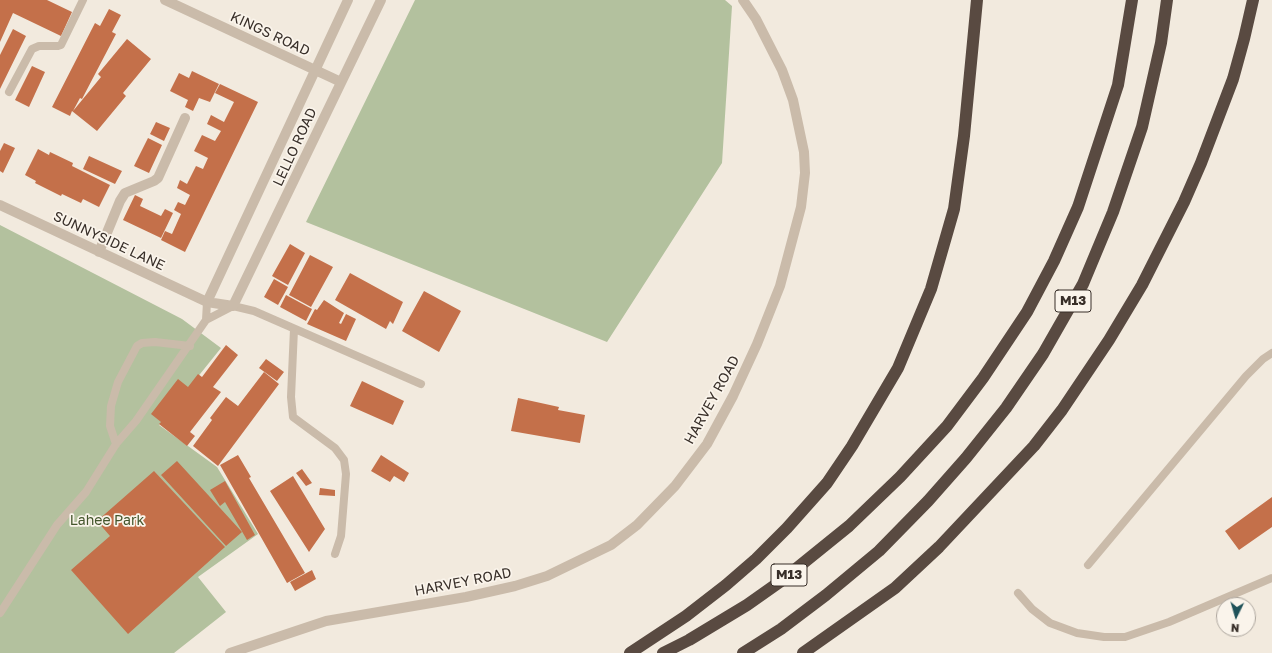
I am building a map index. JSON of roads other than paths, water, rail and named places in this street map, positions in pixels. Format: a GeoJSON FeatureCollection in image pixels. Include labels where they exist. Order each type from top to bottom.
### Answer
{"type":"FeatureCollection","features":[{"type":"Feature","properties":{"kind":"highway"},"geometry":{"type":"LineString","coordinates":[[630,653],[686,616],[726,585],[756,559],[787,528],[827,483],[852,446],[898,368],[931,289],[954,209],[970,84],[973,27],[972,0]]}},
{"type":"Feature","properties":{"kind":"highway"},"geometry":{"type":"LineString","coordinates":[[973,27],[977,0]]}},
{"type":"Feature","properties":{"kind":"highway","name":"M13"},"geometry":{"type":"LineString","coordinates":[[663,653],[689,640],[747,605],[781,581],[849,526],[900,477],[947,426],[983,378],[1027,312],[1054,261],[1078,207],[1118,85],[1132,0]]}},
{"type":"Feature","properties":{"kind":"highway","name":"M13"},"geometry":{"type":"LineString","coordinates":[[743,653],[781,629],[826,595],[885,545],[928,502],[966,458],[1006,408],[1043,354],[1083,284],[1113,212],[1142,127],[1161,43],[1166,0]]}},
{"type":"Feature","properties":{"kind":"highway"},"geometry":{"type":"LineString","coordinates":[[803,653],[895,588],[939,547],[1034,446],[1062,410],[1109,340],[1142,285],[1184,202],[1201,163],[1232,79],[1253,1]]}},
{"type":"Feature","properties":{"kind":"street","name":"KINGS ROAD"},"geometry":{"type":"LineString","coordinates":[[165,0],[341,82]]}},
{"type":"Feature","properties":{"kind":"street","name":"LELLO ROAD"},"geometry":{"type":"LineString","coordinates":[[207,302],[348,0]]}},
{"type":"Feature","properties":{"kind":"street","name":"LELLO ROAD"},"geometry":{"type":"LineString","coordinates":[[233,306],[381,0]]}},
{"type":"Feature","properties":{"kind":"street","name":"HARVEY ROAD"},"geometry":{"type":"LineString","coordinates":[[230,653],[326,621],[466,597],[515,586],[547,576],[611,544],[637,525],[675,486],[706,444],[734,396],[780,286],[801,207],[805,173],[804,152],[793,100],[782,70],[756,19],[743,0]]}},
{"type":"Feature","properties":{"kind":"street"},"geometry":{"type":"LineString","coordinates":[[99,252],[125,193],[158,178],[185,118]]}},
{"type":"Feature","properties":{"kind":"street","name":"SUNNYSIDE LANE"},"geometry":{"type":"LineString","coordinates":[[0,205],[207,302],[233,306]]}},
{"type":"Feature","properties":{"kind":"lane"},"geometry":{"type":"LineString","coordinates":[[9,92],[32,49],[39,46],[61,45],[83,0]]}},
{"type":"Feature","properties":{"kind":"lane"},"geometry":{"type":"LineString","coordinates":[[0,613],[57,525],[86,492],[116,444],[136,421],[190,346],[206,320],[207,302]]}},
{"type":"Feature","properties":{"kind":"lane"},"geometry":{"type":"LineString","coordinates":[[206,320],[233,306],[254,311],[421,384]]}},
{"type":"Feature","properties":{"kind":"lane"},"geometry":{"type":"LineString","coordinates":[[294,329],[291,397],[293,417],[335,448],[344,460],[346,474],[341,536],[335,554]]}},
{"type":"Feature","properties":{"kind":"lane"},"geometry":{"type":"LineString","coordinates":[[116,444],[110,426],[111,406],[118,382],[137,346],[142,343],[155,342],[190,346]]}},
{"type":"Feature","properties":{"kind":"lane"},"geometry":{"type":"LineString","coordinates":[[1088,566],[1246,376],[1263,359],[1272,353]]}},
{"type":"Feature","properties":{"kind":"lane"},"geometry":{"type":"LineString","coordinates":[[1018,593],[1032,609],[1050,623],[1077,633],[1104,637],[1125,637],[1183,616],[1272,578]]}},
{"type":"Feature","properties":{"kind":"park label","name":"Lahee Park"},"geometry":{"type":"Point","coordinates":[107,521]}}]}
